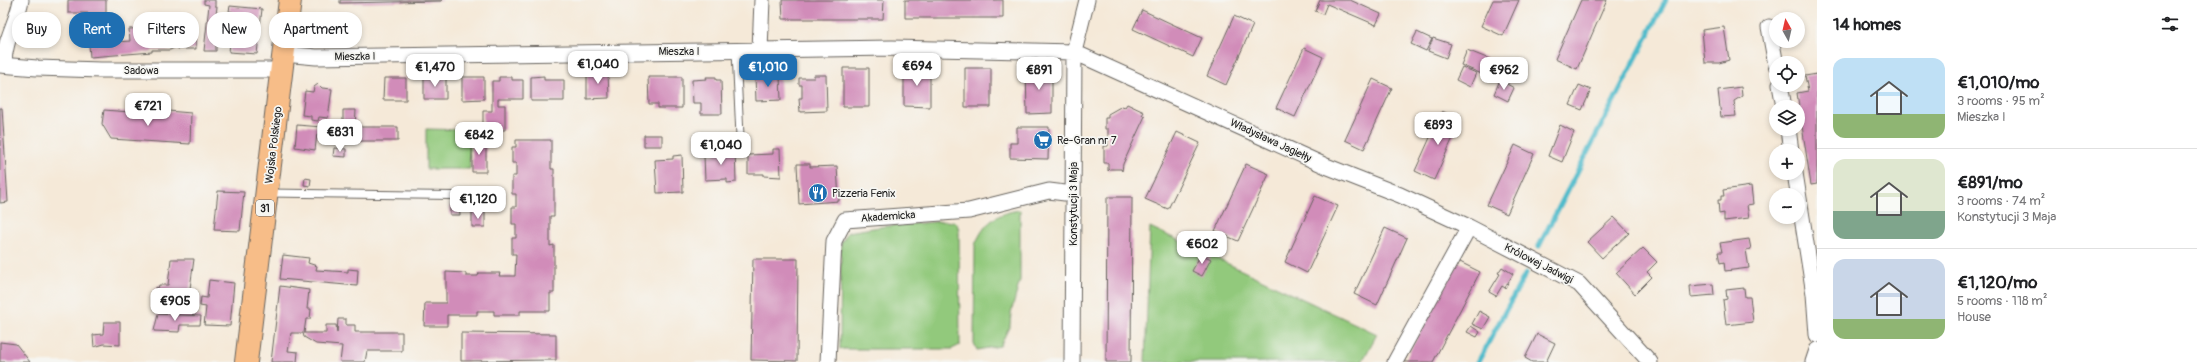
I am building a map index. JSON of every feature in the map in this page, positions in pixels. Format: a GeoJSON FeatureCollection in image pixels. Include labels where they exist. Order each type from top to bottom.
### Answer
{"type":"FeatureCollection","features":[{"type":"Feature","properties":{"kind":"main road","name":"Wojska Polskiego"},"geometry":{"type":"LineString","coordinates":[[246,362],[290,0]]}},
{"type":"Feature","properties":{"kind":"street"},"geometry":{"type":"LineString","coordinates":[[2,64],[4,49],[19,11],[21,0]]}},
{"type":"Feature","properties":{"kind":"street"},"geometry":{"type":"LineString","coordinates":[[760,50],[762,0]]}},
{"type":"Feature","properties":{"kind":"street","name":"Konstytucji 3 Maja"},"geometry":{"type":"LineString","coordinates":[[1072,362],[1074,52],[1087,0]]}},
{"type":"Feature","properties":{"kind":"street","name":"Mieszka I"},"geometry":{"type":"LineString","coordinates":[[283,62],[316,56],[892,48],[1074,52]]}},
{"type":"Feature","properties":{"kind":"street","name":"Władysława Jagiełły"},"geometry":{"type":"LineString","coordinates":[[1074,52],[1326,166],[1400,195],[1469,227]]}},
{"type":"Feature","properties":{"kind":"street","name":"Sadowa"},"geometry":{"type":"LineString","coordinates":[[2,64],[37,68],[101,70],[283,62]]}},
{"type":"Feature","properties":{"kind":"street"},"geometry":{"type":"LineString","coordinates":[[1796,180],[1814,294],[1817,335]]}},
{"type":"Feature","properties":{"kind":"street","name":"Akademicka"},"geometry":{"type":"LineString","coordinates":[[828,362],[834,241],[845,220],[968,210],[1049,191],[1074,194]]}},
{"type":"Feature","properties":{"kind":"street"},"geometry":{"type":"LineString","coordinates":[[1395,362],[1469,227]]}},
{"type":"Feature","properties":{"kind":"street","name":"Królowej Jadwigi"},"geometry":{"type":"LineString","coordinates":[[1469,227],[1579,284],[1650,362]]}},
{"type":"Feature","properties":{"kind":"street"},"geometry":{"type":"LineString","coordinates":[[1813,362],[1817,350]]}},
{"type":"Feature","properties":{"kind":"lane"},"geometry":{"type":"LineString","coordinates":[[736,50],[740,136]]}},
{"type":"Feature","properties":{"kind":"lane"},"geometry":{"type":"LineString","coordinates":[[267,193],[489,196]]}},
{"type":"Feature","properties":{"kind":"green space"},"geometry":{"type":"Polygon","coordinates":[[[426,129],[469,130],[470,169],[426,169],[426,129]]]}},
{"type":"Feature","properties":{"kind":"green space"},"geometry":{"type":"Polygon","coordinates":[[[1020,210],[1020,280],[1011,313],[1010,325],[1000,346],[977,350],[974,343],[975,245],[982,231],[992,220],[1012,211],[1020,210]]]}},
{"type":"Feature","properties":{"kind":"green space"},"geometry":{"type":"Polygon","coordinates":[[[944,221],[956,222],[959,229],[960,345],[952,349],[840,349],[841,243],[848,232],[879,227],[944,221]]]}},
{"type":"Feature","properties":{"kind":"green space"},"geometry":{"type":"Polygon","coordinates":[[[1150,227],[1377,334],[1362,362],[1145,362],[1150,227]]]}},
{"type":"Feature","properties":{"kind":"building"},"geometry":{"type":"Polygon","coordinates":[[[68,0],[106,0],[106,12],[68,13],[68,0]]]}},
{"type":"Feature","properties":{"kind":"building"},"geometry":{"type":"Polygon","coordinates":[[[204,0],[215,0],[215,6],[217,6],[216,12],[208,12],[209,5],[204,4],[204,0]]]}},
{"type":"Feature","properties":{"kind":"building"},"geometry":{"type":"Polygon","coordinates":[[[340,0],[442,0],[442,1],[340,3],[340,0]]]}},
{"type":"Feature","properties":{"kind":"building"},"geometry":{"type":"Polygon","coordinates":[[[782,0],[884,0],[883,19],[783,19],[782,0]]]}},
{"type":"Feature","properties":{"kind":"building"},"geometry":{"type":"Polygon","coordinates":[[[905,0],[1003,0],[1003,18],[905,18],[905,0]]]}},
{"type":"Feature","properties":{"kind":"building"},"geometry":{"type":"Polygon","coordinates":[[[1320,0],[1350,0],[1381,14],[1376,25],[1327,4],[1323,14],[1315,11],[1320,0]]]}},
{"type":"Feature","properties":{"kind":"building"},"geometry":{"type":"Polygon","coordinates":[[[1493,0],[1519,0],[1503,36],[1481,26],[1493,0]]]}},
{"type":"Feature","properties":{"kind":"building"},"geometry":{"type":"Polygon","coordinates":[[[1581,0],[1607,0],[1577,69],[1555,59],[1581,0]]]}},
{"type":"Feature","properties":{"kind":"building"},"geometry":{"type":"Polygon","coordinates":[[[230,6],[262,9],[261,18],[261,12],[229,11],[230,6]]]}},
{"type":"Feature","properties":{"kind":"building"},"geometry":{"type":"Polygon","coordinates":[[[1142,10],[1202,38],[1193,57],[1133,29],[1142,10]]]}},
{"type":"Feature","properties":{"kind":"building"},"geometry":{"type":"Polygon","coordinates":[[[1234,16],[1253,25],[1226,85],[1207,76],[1234,16]]]}},
{"type":"Feature","properties":{"kind":"building"},"geometry":{"type":"Polygon","coordinates":[[[207,23],[207,48],[216,48],[216,51],[204,51],[207,23]]]}},
{"type":"Feature","properties":{"kind":"building"},"geometry":{"type":"Polygon","coordinates":[[[1724,27],[1729,60],[1719,63],[1705,63],[1702,30],[1724,27]]]}},
{"type":"Feature","properties":{"kind":"building"},"geometry":{"type":"Polygon","coordinates":[[[129,29],[133,29],[133,48],[174,48],[170,50],[152,50],[152,52],[90,57],[89,48],[125,48],[125,41],[130,41],[129,29]]]}},
{"type":"Feature","properties":{"kind":"building"},"geometry":{"type":"Polygon","coordinates":[[[1417,32],[1432,39],[1426,51],[1411,44],[1417,32]]]}},
{"type":"Feature","properties":{"kind":"building"},"geometry":{"type":"Polygon","coordinates":[[[1433,38],[1451,44],[1446,58],[1428,51],[1433,38]]]}},
{"type":"Feature","properties":{"kind":"building"},"geometry":{"type":"Polygon","coordinates":[[[177,48],[196,49],[178,49],[177,48]]]}},
{"type":"Feature","properties":{"kind":"building"},"geometry":{"type":"Polygon","coordinates":[[[229,48],[258,48],[257,54],[229,52],[229,48]]]}},
{"type":"Feature","properties":{"kind":"building"},"geometry":{"type":"Polygon","coordinates":[[[1304,48],[1323,57],[1295,117],[1276,108],[1304,48]]]}},
{"type":"Feature","properties":{"kind":"building"},"geometry":{"type":"Polygon","coordinates":[[[1467,50],[1499,63],[1493,76],[1485,73],[1484,75],[1461,65],[1467,50]]]}},
{"type":"Feature","properties":{"kind":"building"},"geometry":{"type":"Polygon","coordinates":[[[1462,67],[1476,73],[1470,87],[1456,80],[1462,67]]]}},
{"type":"Feature","properties":{"kind":"building"},"geometry":{"type":"Polygon","coordinates":[[[843,68],[869,68],[869,107],[843,107],[843,68]]]}},
{"type":"Feature","properties":{"kind":"building"},"geometry":{"type":"Polygon","coordinates":[[[904,68],[930,68],[930,107],[904,106],[904,68]]]}},
{"type":"Feature","properties":{"kind":"building"},"geometry":{"type":"Polygon","coordinates":[[[965,68],[991,68],[991,107],[965,107],[965,68]]]}},
{"type":"Feature","properties":{"kind":"building"},"geometry":{"type":"Polygon","coordinates":[[[1026,68],[1052,68],[1052,113],[1027,114],[1026,68]]]}},
{"type":"Feature","properties":{"kind":"building"},"geometry":{"type":"Polygon","coordinates":[[[1507,68],[1514,71],[1508,83],[1501,80],[1507,68]]]}},
{"type":"Feature","properties":{"kind":"building"},"geometry":{"type":"Polygon","coordinates":[[[587,72],[608,72],[609,98],[587,99],[587,72]]]}},
{"type":"Feature","properties":{"kind":"building"},"geometry":{"type":"Polygon","coordinates":[[[1817,74],[1817,184],[1811,185],[1804,136],[1805,136],[1805,100],[1798,100],[1797,93],[1808,91],[1805,76],[1817,74]]]}},
{"type":"Feature","properties":{"kind":"building"},"geometry":{"type":"Polygon","coordinates":[[[814,75],[826,75],[827,111],[800,112],[799,98],[802,98],[802,85],[799,85],[799,78],[814,78],[814,75]]]}},
{"type":"Feature","properties":{"kind":"building"},"geometry":{"type":"Polygon","coordinates":[[[544,76],[544,80],[564,80],[564,101],[531,101],[531,77],[544,76]]]}},
{"type":"Feature","properties":{"kind":"building"},"geometry":{"type":"Polygon","coordinates":[[[755,76],[780,76],[781,100],[756,101],[755,76]]]}},
{"type":"Feature","properties":{"kind":"building"},"geometry":{"type":"Polygon","coordinates":[[[462,77],[484,77],[484,99],[462,100],[462,77]]]}},
{"type":"Feature","properties":{"kind":"building"},"geometry":{"type":"Polygon","coordinates":[[[499,77],[512,77],[512,80],[523,80],[523,99],[498,99],[498,105],[505,105],[505,130],[483,130],[483,111],[492,111],[492,81],[499,81],[499,77]]]}},
{"type":"Feature","properties":{"kind":"building"},"geometry":{"type":"Polygon","coordinates":[[[648,77],[682,77],[682,108],[658,108],[658,104],[649,104],[648,77]]]}},
{"type":"Feature","properties":{"kind":"building"},"geometry":{"type":"Polygon","coordinates":[[[706,77],[716,77],[716,80],[721,80],[722,114],[701,114],[701,103],[693,103],[692,80],[707,79],[706,77]]]}},
{"type":"Feature","properties":{"kind":"building"},"geometry":{"type":"Polygon","coordinates":[[[384,78],[406,78],[406,100],[383,100],[384,78]]]}},
{"type":"Feature","properties":{"kind":"building"},"geometry":{"type":"Polygon","coordinates":[[[424,78],[446,78],[446,99],[424,99],[424,78]]]}},
{"type":"Feature","properties":{"kind":"building"},"geometry":{"type":"Polygon","coordinates":[[[1373,79],[1392,88],[1364,149],[1345,140],[1373,79]]]}},
{"type":"Feature","properties":{"kind":"building"},"geometry":{"type":"Polygon","coordinates":[[[1500,80],[1514,88],[1508,101],[1494,94],[1500,80]]]}},
{"type":"Feature","properties":{"kind":"building"},"geometry":{"type":"Polygon","coordinates":[[[318,84],[322,88],[332,89],[328,118],[319,117],[318,121],[311,120],[311,116],[302,115],[305,91],[313,92],[314,87],[318,84]]]}},
{"type":"Feature","properties":{"kind":"building"},"geometry":{"type":"Polygon","coordinates":[[[1579,85],[1591,90],[1582,110],[1570,105],[1579,85]]]}},
{"type":"Feature","properties":{"kind":"building"},"geometry":{"type":"Polygon","coordinates":[[[1741,87],[1742,96],[1734,101],[1736,116],[1721,117],[1718,90],[1741,87]]]}},
{"type":"Feature","properties":{"kind":"building"},"geometry":{"type":"Polygon","coordinates":[[[1127,104],[1144,112],[1142,115],[1145,116],[1123,164],[1122,171],[1121,169],[1110,169],[1108,171],[1108,163],[1104,163],[1104,146],[1108,146],[1108,129],[1105,129],[1105,118],[1108,118],[1108,114],[1122,106],[1125,107],[1127,104]]]}},
{"type":"Feature","properties":{"kind":"building"},"geometry":{"type":"Polygon","coordinates":[[[0,108],[2,108],[8,202],[0,203],[0,108]]]}},
{"type":"Feature","properties":{"kind":"building"},"geometry":{"type":"Polygon","coordinates":[[[104,110],[168,115],[168,111],[191,113],[190,144],[111,139],[102,124],[104,110]]]}},
{"type":"Feature","properties":{"kind":"building"},"geometry":{"type":"Polygon","coordinates":[[[343,110],[356,110],[355,127],[398,127],[398,141],[343,141],[343,110]]]}},
{"type":"Feature","properties":{"kind":"building"},"geometry":{"type":"Polygon","coordinates":[[[1442,111],[1461,120],[1434,180],[1415,171],[1442,111]]]}},
{"type":"Feature","properties":{"kind":"building"},"geometry":{"type":"Polygon","coordinates":[[[297,125],[322,127],[321,135],[317,134],[315,150],[295,147],[297,125]]]}},
{"type":"Feature","properties":{"kind":"building"},"geometry":{"type":"Polygon","coordinates":[[[1560,125],[1574,132],[1562,162],[1548,156],[1560,125]]]}},
{"type":"Feature","properties":{"kind":"building"},"geometry":{"type":"Polygon","coordinates":[[[1017,127],[1049,127],[1048,159],[1010,158],[1010,143],[1017,143],[1017,127]]]}},
{"type":"Feature","properties":{"kind":"building"},"geometry":{"type":"Polygon","coordinates":[[[1177,132],[1200,143],[1168,209],[1145,199],[1177,132]]]}},
{"type":"Feature","properties":{"kind":"building"},"geometry":{"type":"Polygon","coordinates":[[[644,135],[662,135],[662,146],[644,146],[644,135]]]}},
{"type":"Feature","properties":{"kind":"building"},"geometry":{"type":"Polygon","coordinates":[[[472,140],[486,140],[486,172],[472,172],[472,140]]]}},
{"type":"Feature","properties":{"kind":"building"},"geometry":{"type":"Polygon","coordinates":[[[516,140],[551,140],[551,169],[554,169],[554,216],[550,216],[550,246],[554,245],[554,293],[550,293],[550,311],[520,311],[520,315],[494,315],[494,311],[477,311],[477,315],[447,315],[447,326],[424,326],[425,303],[446,303],[446,272],[466,273],[466,276],[478,276],[479,273],[500,273],[499,276],[515,276],[516,254],[512,254],[512,238],[516,238],[516,224],[512,224],[512,207],[516,207],[516,194],[512,194],[512,176],[516,176],[516,163],[512,163],[512,147],[516,147],[516,140]]]}},
{"type":"Feature","properties":{"kind":"building"},"geometry":{"type":"Polygon","coordinates":[[[1515,145],[1534,154],[1507,214],[1487,205],[1515,145]]]}},
{"type":"Feature","properties":{"kind":"building"},"geometry":{"type":"Polygon","coordinates":[[[334,148],[346,149],[346,157],[333,156],[334,148]]]}},
{"type":"Feature","properties":{"kind":"building"},"geometry":{"type":"Polygon","coordinates":[[[715,149],[735,149],[736,182],[727,183],[727,179],[705,180],[704,156],[715,155],[715,149]]]}},
{"type":"Feature","properties":{"kind":"building"},"geometry":{"type":"Polygon","coordinates":[[[773,149],[780,149],[781,177],[764,176],[764,174],[748,174],[748,155],[773,154],[773,149]]]}},
{"type":"Feature","properties":{"kind":"building"},"geometry":{"type":"Polygon","coordinates":[[[682,155],[683,192],[657,193],[655,160],[673,159],[673,156],[682,155]]]}},
{"type":"Feature","properties":{"kind":"building"},"geometry":{"type":"Polygon","coordinates":[[[797,164],[810,164],[810,167],[837,166],[839,201],[799,204],[797,164]]]}},
{"type":"Feature","properties":{"kind":"building"},"geometry":{"type":"Polygon","coordinates":[[[1246,164],[1269,174],[1238,241],[1215,231],[1246,164]]]}},
{"type":"Feature","properties":{"kind":"building"},"geometry":{"type":"Polygon","coordinates":[[[305,178],[311,179],[310,186],[304,185],[305,178]]]}},
{"type":"Feature","properties":{"kind":"building"},"geometry":{"type":"Polygon","coordinates":[[[1751,186],[1753,204],[1747,205],[1749,218],[1724,221],[1724,213],[1719,214],[1718,200],[1721,200],[1721,196],[1724,196],[1723,190],[1751,186]]]}},
{"type":"Feature","properties":{"kind":"building"},"geometry":{"type":"Polygon","coordinates":[[[218,191],[244,192],[240,231],[214,230],[218,191]]]}},
{"type":"Feature","properties":{"kind":"building"},"geometry":{"type":"Polygon","coordinates":[[[1315,196],[1338,206],[1307,273],[1285,262],[1315,196]]]}},
{"type":"Feature","properties":{"kind":"building"},"geometry":{"type":"Polygon","coordinates":[[[1107,197],[1132,197],[1131,362],[1106,362],[1107,197]]]}},
{"type":"Feature","properties":{"kind":"building"},"geometry":{"type":"Polygon","coordinates":[[[459,204],[460,215],[450,215],[450,205],[459,204]]]}},
{"type":"Feature","properties":{"kind":"building"},"geometry":{"type":"Polygon","coordinates":[[[472,212],[485,212],[485,227],[472,227],[472,212]]]}},
{"type":"Feature","properties":{"kind":"building"},"geometry":{"type":"Polygon","coordinates":[[[1614,217],[1629,233],[1602,258],[1587,242],[1614,217]]]}},
{"type":"Feature","properties":{"kind":"building"},"geometry":{"type":"Polygon","coordinates":[[[1385,228],[1407,238],[1377,305],[1354,294],[1385,228]]]}},
{"type":"Feature","properties":{"kind":"building"},"geometry":{"type":"Polygon","coordinates":[[[1749,239],[1751,249],[1746,250],[1749,268],[1725,271],[1724,262],[1720,263],[1718,252],[1722,252],[1720,243],[1749,239]]]}},
{"type":"Feature","properties":{"kind":"building"},"geometry":{"type":"Polygon","coordinates":[[[1643,248],[1657,262],[1647,272],[1652,277],[1635,294],[1616,273],[1643,248]]]}},
{"type":"Feature","properties":{"kind":"building"},"geometry":{"type":"Polygon","coordinates":[[[1201,254],[1211,259],[1202,276],[1192,271],[1201,254]]]}},
{"type":"Feature","properties":{"kind":"building"},"geometry":{"type":"Polygon","coordinates":[[[283,255],[309,258],[308,263],[317,266],[316,270],[348,272],[348,269],[358,270],[357,286],[280,279],[283,255]]]}},
{"type":"Feature","properties":{"kind":"building"},"geometry":{"type":"Polygon","coordinates":[[[171,259],[194,259],[189,296],[168,293],[167,299],[155,298],[156,287],[158,288],[159,285],[168,285],[171,259]]]}},
{"type":"Feature","properties":{"kind":"building"},"geometry":{"type":"Polygon","coordinates":[[[753,259],[798,259],[797,361],[751,360],[753,259]]]}},
{"type":"Feature","properties":{"kind":"building"},"geometry":{"type":"Polygon","coordinates":[[[1458,261],[1480,272],[1433,362],[1404,362],[1458,261]]]}},
{"type":"Feature","properties":{"kind":"building"},"geometry":{"type":"Polygon","coordinates":[[[1502,267],[1513,274],[1505,288],[1502,286],[1496,296],[1489,292],[1500,274],[1498,273],[1502,267]]]}},
{"type":"Feature","properties":{"kind":"building"},"geometry":{"type":"Polygon","coordinates":[[[209,280],[234,283],[230,326],[204,325],[206,307],[200,306],[201,297],[207,298],[209,280]]]}},
{"type":"Feature","properties":{"kind":"building"},"geometry":{"type":"Polygon","coordinates":[[[1713,284],[1714,295],[1691,297],[1690,286],[1713,284]]]}},
{"type":"Feature","properties":{"kind":"building"},"geometry":{"type":"Polygon","coordinates":[[[280,286],[309,290],[307,309],[311,309],[310,319],[306,319],[304,333],[326,333],[326,325],[336,325],[337,333],[338,319],[346,319],[346,325],[355,325],[355,332],[402,332],[402,351],[367,351],[365,362],[340,362],[342,346],[316,344],[304,337],[303,333],[291,333],[288,351],[298,352],[297,362],[271,362],[280,286]]]}},
{"type":"Feature","properties":{"kind":"building"},"geometry":{"type":"Polygon","coordinates":[[[1744,288],[1745,297],[1750,297],[1753,322],[1726,325],[1723,300],[1727,299],[1726,290],[1744,288]]]}},
{"type":"Feature","properties":{"kind":"building"},"geometry":{"type":"Polygon","coordinates":[[[1479,311],[1490,317],[1483,329],[1472,324],[1479,311]]]}},
{"type":"Feature","properties":{"kind":"building"},"geometry":{"type":"Polygon","coordinates":[[[158,314],[201,316],[200,325],[180,325],[179,332],[154,331],[158,314]]]}},
{"type":"Feature","properties":{"kind":"building"},"geometry":{"type":"Polygon","coordinates":[[[104,322],[120,322],[120,345],[104,344],[94,347],[93,335],[103,334],[104,322]]]}},
{"type":"Feature","properties":{"kind":"building"},"geometry":{"type":"Polygon","coordinates":[[[1471,326],[1480,332],[1477,337],[1467,332],[1471,326]]]}},
{"type":"Feature","properties":{"kind":"building"},"geometry":{"type":"Polygon","coordinates":[[[461,333],[556,334],[556,360],[461,361],[461,333]]]}},
{"type":"Feature","properties":{"kind":"building"},"geometry":{"type":"Polygon","coordinates":[[[1537,334],[1555,343],[1546,362],[1532,362],[1525,358],[1537,334]]]}},
{"type":"Feature","properties":{"kind":"building"},"geometry":{"type":"Polygon","coordinates":[[[0,342],[16,344],[30,362],[0,362],[0,342]]]}},
{"type":"Feature","properties":{"kind":"waterway"},"geometry":{"type":"LineString","coordinates":[[1539,246],[1666,0]]}},
{"type":"Feature","properties":{"kind":"waterway"},"geometry":{"type":"LineString","coordinates":[[1478,362],[1526,273]]}},
{"type":"Feature","properties":{"kind":"place","name":"Re-Gran nr 7"},"geometry":{"type":"Point","coordinates":[1043,140]}},
{"type":"Feature","properties":{"kind":"place","name":"Pizzeria Fenix"},"geometry":{"type":"Point","coordinates":[818,193]}}]}
